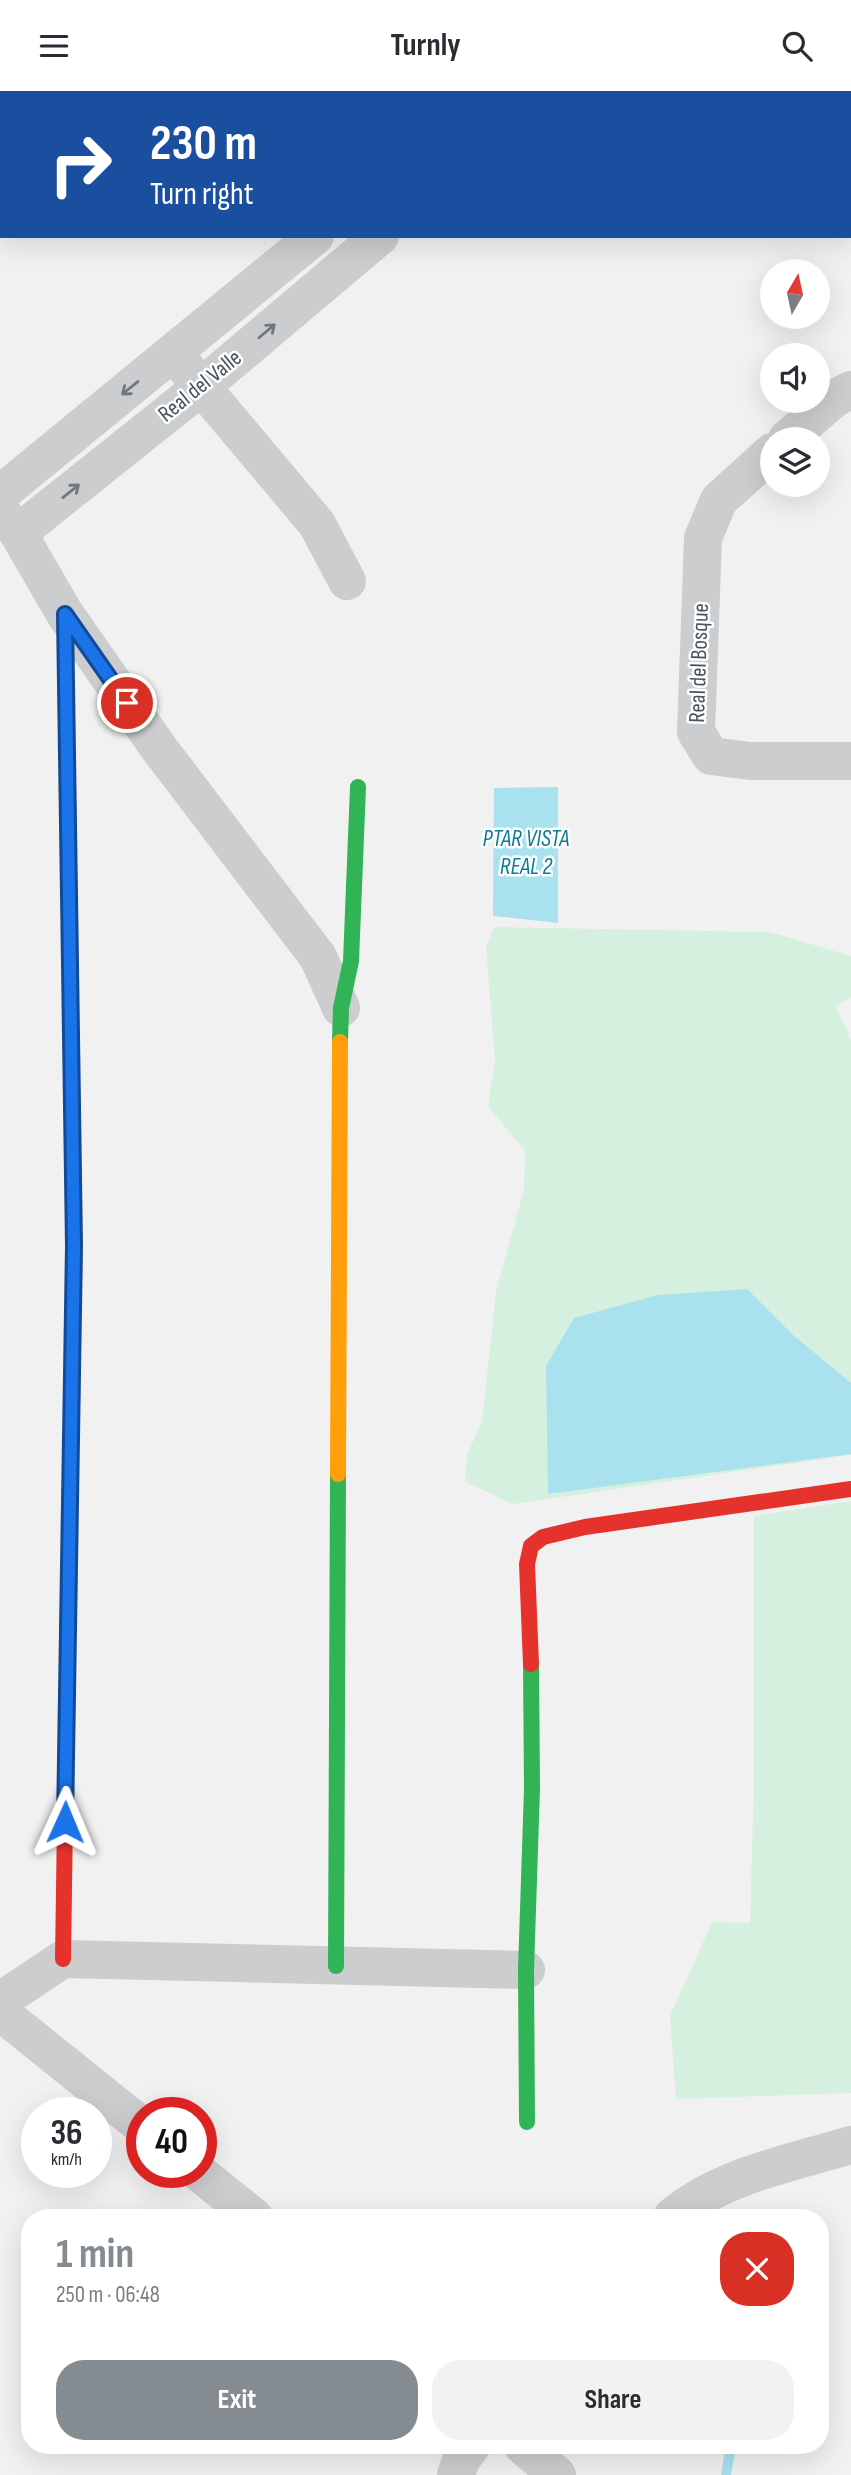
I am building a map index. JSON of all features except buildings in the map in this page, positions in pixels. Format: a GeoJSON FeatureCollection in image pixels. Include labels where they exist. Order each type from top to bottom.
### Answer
{"type":"FeatureCollection","features":[{"type":"Feature","properties":{"kind":"street","name":"Real del Valle"},"geometry":{"type":"LineString","coordinates":[[0,494],[313,238]]}},
{"type":"Feature","properties":{"kind":"street","name":"Real del Valle"},"geometry":{"type":"LineString","coordinates":[[9,521],[201,387],[378,238]]}},
{"type":"Feature","properties":{"kind":"street"},"geometry":{"type":"LineString","coordinates":[[173,352],[317,524],[347,581]]}},
{"type":"Feature","properties":{"kind":"street"},"geometry":{"type":"LineString","coordinates":[[801,427],[835,398],[851,390]]}},
{"type":"Feature","properties":{"kind":"street","name":"Real del Bosque"},"geometry":{"type":"LineString","coordinates":[[760,463],[719,500],[703,538],[696,732],[711,756],[750,761],[851,761]]}},
{"type":"Feature","properties":{"kind":"street"},"geometry":{"type":"LineString","coordinates":[[9,521],[65,614],[158,747],[318,957],[341,1008]]}},
{"type":"Feature","properties":{"kind":"street"},"geometry":{"type":"LineString","coordinates":[[63,1959],[74,1246],[65,614]]}},
{"type":"Feature","properties":{"kind":"street"},"geometry":{"type":"LineString","coordinates":[[336,1966],[341,1008],[351,961],[358,787]]}},
{"type":"Feature","properties":{"kind":"street"},"geometry":{"type":"LineString","coordinates":[[527,2122],[526,1970],[531,1788],[530,1609],[527,1564],[531,1546],[542,1537],[585,1527],[851,1489]]}},
{"type":"Feature","properties":{"kind":"street"},"geometry":{"type":"LineString","coordinates":[[0,2001],[63,1959],[526,1970]]}},
{"type":"Feature","properties":{"kind":"street"},"geometry":{"type":"LineString","coordinates":[[0,2012],[126,2113]]}},
{"type":"Feature","properties":{"kind":"street"},"geometry":{"type":"LineString","coordinates":[[680,2209],[690,2201],[750,2175],[851,2145]]}},
{"type":"Feature","properties":{"kind":"street"},"geometry":{"type":"LineString","coordinates":[[217,2187],[244,2209]]}},
{"type":"Feature","properties":{"kind":"street"},"geometry":{"type":"LineString","coordinates":[[456,2475],[465,2454]]}},
{"type":"Feature","properties":{"kind":"street"},"geometry":{"type":"LineString","coordinates":[[532,2454],[557,2475]]}},
{"type":"Feature","properties":{"kind":"green space"},"geometry":{"type":"Polygon","coordinates":[[[494,927],[770,932],[851,956],[851,997],[836,1007],[851,1040],[851,1455],[513,1504],[465,1482],[467,1455],[482,1421],[496,1292],[524,1189],[525,1151],[488,1106],[495,1061],[486,947],[494,927]]]}},
{"type":"Feature","properties":{"kind":"green space"},"geometry":{"type":"Polygon","coordinates":[[[851,1501],[851,2093],[676,2099],[670,2016],[712,1922],[750,1923],[754,1781],[754,1516],[851,1501]]]}},
{"type":"Feature","properties":{"kind":"water","name":"PTAR VISTA REAL 2"},"geometry":{"type":"Polygon","coordinates":[[[558,787],[558,923],[493,916],[494,788],[558,787]]]}},
{"type":"Feature","properties":{"kind":"water"},"geometry":{"type":"Polygon","coordinates":[[[747,1289],[793,1335],[851,1383],[851,1454],[548,1494],[546,1366],[574,1318],[658,1295],[747,1289]]]}},
{"type":"Feature","properties":{"kind":"waterway"},"geometry":{"type":"LineString","coordinates":[[726,2475],[730,2454]]}},
{"type":"Feature","properties":{"kind":"traffic: fast"},"geometry":{"type":"LineString","coordinates":[[340,1042],[341,1008],[351,961],[358,787]]}},
{"type":"Feature","properties":{"kind":"traffic: fast"},"geometry":{"type":"LineString","coordinates":[[67,1680],[74,1246],[71,1069]]}},
{"type":"Feature","properties":{"kind":"traffic: fast"},"geometry":{"type":"LineString","coordinates":[[336,1966],[338,1474]]}},
{"type":"Feature","properties":{"kind":"traffic: fast"},"geometry":{"type":"LineString","coordinates":[[527,2122],[526,1970],[532,1788],[531,1664]]}},
{"type":"Feature","properties":{"kind":"traffic: slow"},"geometry":{"type":"LineString","coordinates":[[68,796],[71,1069]]}},
{"type":"Feature","properties":{"kind":"traffic: slow"},"geometry":{"type":"LineString","coordinates":[[338,1474],[340,1042]]}},
{"type":"Feature","properties":{"kind":"traffic: jam"},"geometry":{"type":"LineString","coordinates":[[65,614],[68,796]]}},
{"type":"Feature","properties":{"kind":"traffic: jam"},"geometry":{"type":"LineString","coordinates":[[531,1664],[527,1564],[531,1546],[543,1537],[585,1527],[851,1489]]}},
{"type":"Feature","properties":{"kind":"traffic: jam"},"geometry":{"type":"LineString","coordinates":[[63,1959],[67,1680]]}},
{"type":"Feature","properties":{"kind":"route"},"geometry":{"type":"LineString","coordinates":[[65,1822],[74,1246],[65,614],[127,703]]}}]}
